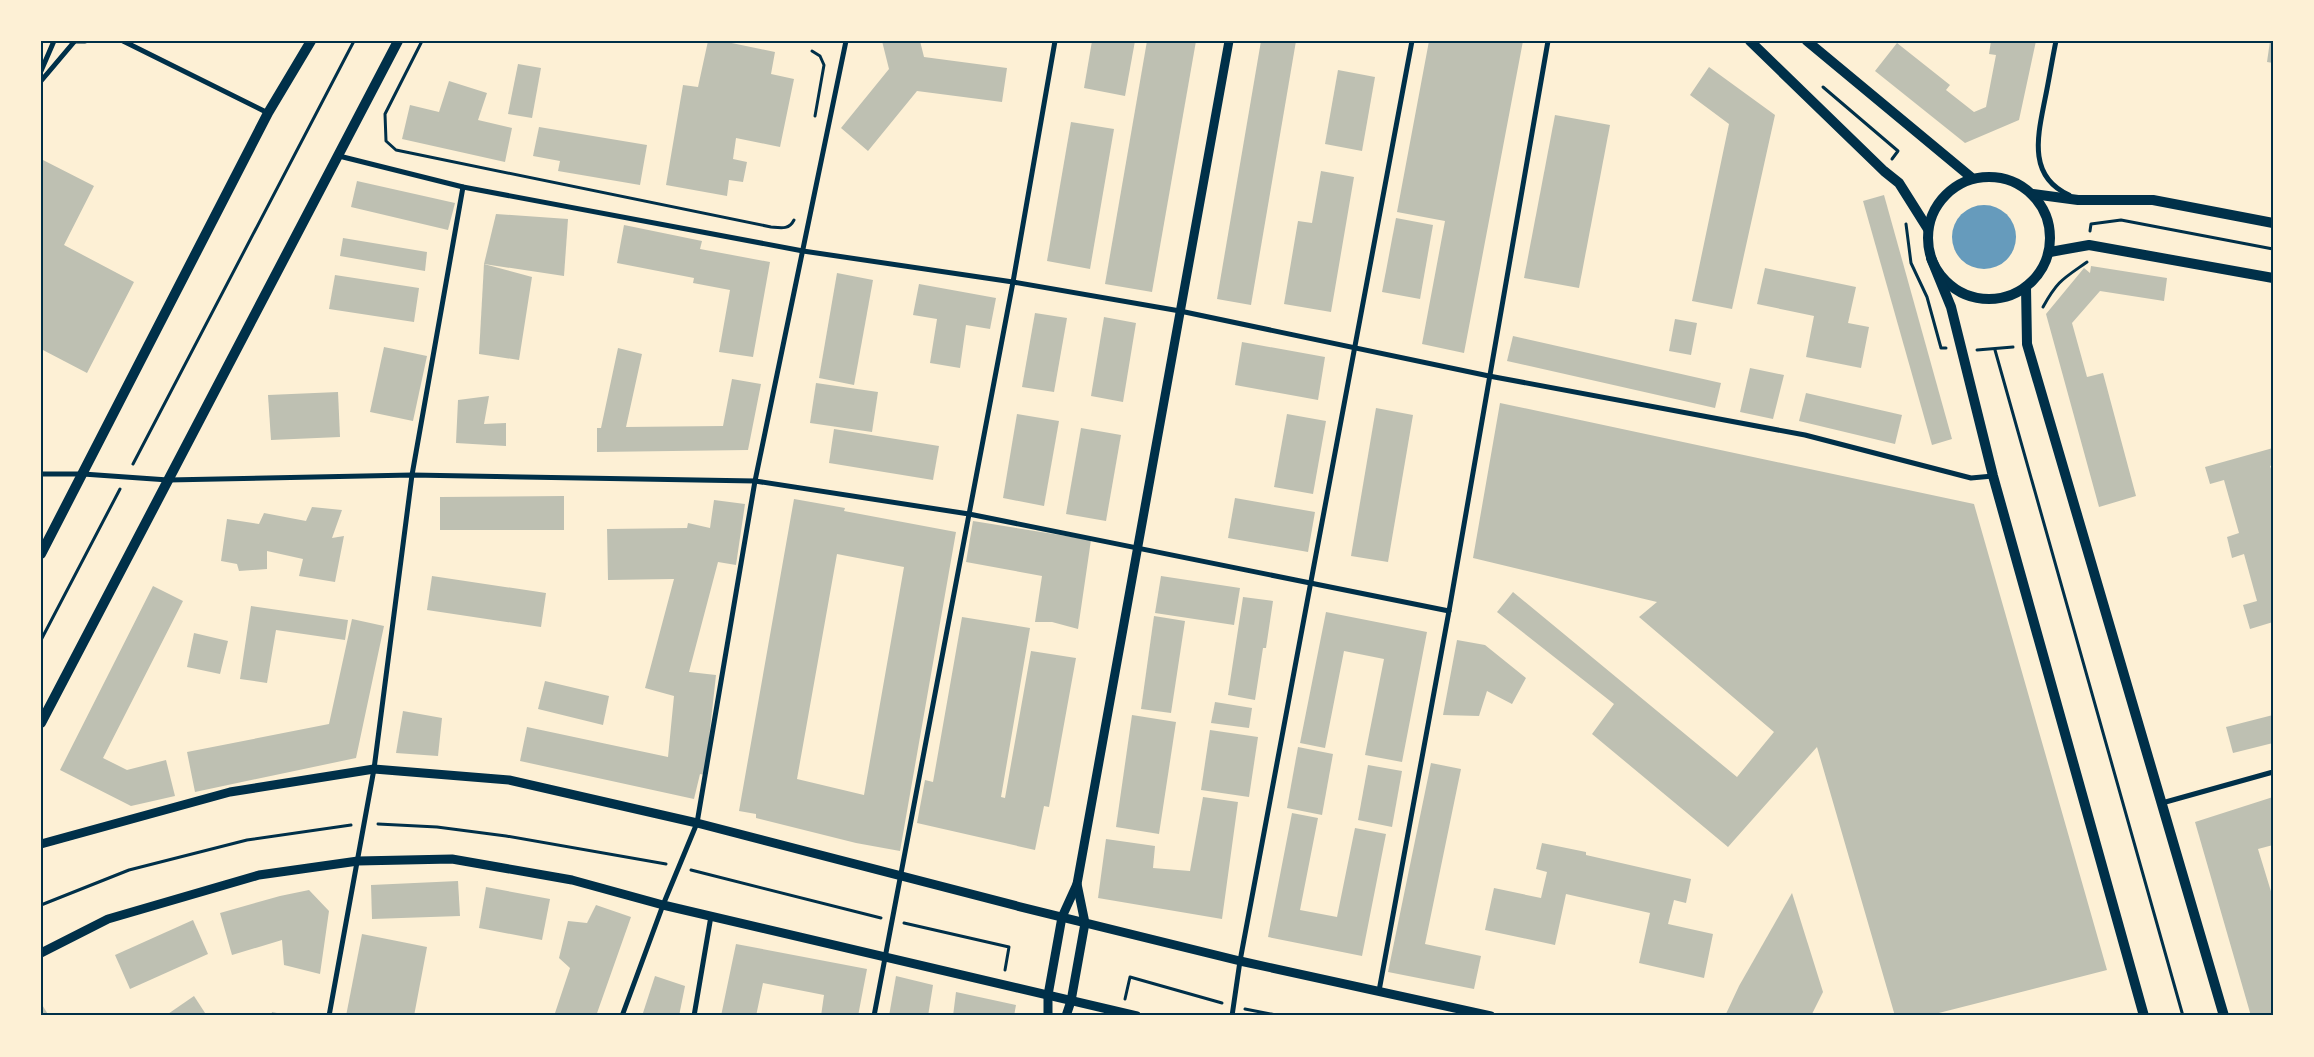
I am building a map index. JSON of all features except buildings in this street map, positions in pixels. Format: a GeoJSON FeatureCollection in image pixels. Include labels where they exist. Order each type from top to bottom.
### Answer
{"type":"FeatureCollection","features":[{"type":"Feature","properties":{"kind":"main road"},"geometry":{"type":"LineString","coordinates":[[41,554],[268,113],[311,41]]}},
{"type":"Feature","properties":{"kind":"main road"},"geometry":{"type":"LineString","coordinates":[[41,723],[398,41]]}},
{"type":"Feature","properties":{"kind":"main road"},"geometry":{"type":"LineString","coordinates":[[1750,41],[1884,171],[1899,183],[1928,229]]}},
{"type":"Feature","properties":{"kind":"main road"},"geometry":{"type":"LineString","coordinates":[[1807,41],[1972,178]]}},
{"type":"Feature","properties":{"kind":"main road"},"geometry":{"type":"LineString","coordinates":[[1931,258],[1937,271],[1946,282],[1971,297],[2000,298],[2014,294],[2026,287],[2045,264],[2050,252],[2050,226],[2044,209],[2033,194],[2020,184],[2004,178],[1988,176],[1972,178],[1956,186],[1942,198],[1933,212],[1928,229],[1928,244],[1931,258],[1951,307],[1993,476],[2144,1016]]}},
{"type":"Feature","properties":{"kind":"main road"},"geometry":{"type":"LineString","coordinates":[[2033,194],[2078,200],[2153,200],[2273,223]]}},
{"type":"Feature","properties":{"kind":"main road"},"geometry":{"type":"LineString","coordinates":[[2050,252],[2089,245],[2273,278]]}},
{"type":"Feature","properties":{"kind":"main road"},"geometry":{"type":"LineString","coordinates":[[2026,287],[2027,344],[2224,1016]]}},
{"type":"Feature","properties":{"kind":"street"},"geometry":{"type":"LineString","coordinates":[[41,71],[54,41]]}},
{"type":"Feature","properties":{"kind":"street"},"geometry":{"type":"LineString","coordinates":[[41,81],[72,42],[85,41]]}},
{"type":"Feature","properties":{"kind":"street"},"geometry":{"type":"LineString","coordinates":[[123,41],[268,113]]}},
{"type":"Feature","properties":{"kind":"street"},"geometry":{"type":"LineString","coordinates":[[130,41],[143,50]]}},
{"type":"Feature","properties":{"kind":"street"},"geometry":{"type":"LineString","coordinates":[[622,1016],[663,905],[697,823],[755,481],[846,41]]}},
{"type":"Feature","properties":{"kind":"street"},"geometry":{"type":"LineString","coordinates":[[874,1016],[1013,282],[1055,41]]}},
{"type":"Feature","properties":{"kind":"street"},"geometry":{"type":"LineString","coordinates":[[1048,1016],[1048,995],[1062,917],[1077,884],[1229,41]]}},
{"type":"Feature","properties":{"kind":"street"},"geometry":{"type":"LineString","coordinates":[[1232,1016],[1240,961],[1353,348],[1412,41]]}},
{"type":"Feature","properties":{"kind":"street"},"geometry":{"type":"LineString","coordinates":[[1379,991],[1449,611],[1548,41]]}},
{"type":"Feature","properties":{"kind":"street"},"geometry":{"type":"LineString","coordinates":[[2056,41],[2038,136],[2038,156],[2044,174],[2055,187],[2078,200]]}},
{"type":"Feature","properties":{"kind":"street"},"geometry":{"type":"LineString","coordinates":[[339,156],[463,187],[803,251],[1013,282],[1180,311],[1489,376],[1805,436],[1971,478],[1993,476]]}},
{"type":"Feature","properties":{"kind":"street"},"geometry":{"type":"LineString","coordinates":[[329,1016],[374,769],[412,476],[463,187]]}},
{"type":"Feature","properties":{"kind":"street"},"geometry":{"type":"LineString","coordinates":[[41,474],[127,476],[168,480],[412,476],[755,481],[969,514],[1449,611]]}},
{"type":"Feature","properties":{"kind":"street"},"geometry":{"type":"LineString","coordinates":[[41,844],[230,792],[374,769],[509,780],[697,823],[1025,908],[1240,961],[1491,1016]]}},
{"type":"Feature","properties":{"kind":"street"},"geometry":{"type":"LineString","coordinates":[[2162,803],[2273,772]]}},
{"type":"Feature","properties":{"kind":"street"},"geometry":{"type":"LineString","coordinates":[[41,953],[108,919],[259,875],[358,862],[452,859],[572,880],[663,905],[1137,1016]]}},
{"type":"Feature","properties":{"kind":"street"},"geometry":{"type":"LineString","coordinates":[[1066,1016],[1072,1000],[1085,923],[1077,884]]}},
{"type":"Feature","properties":{"kind":"street"},"geometry":{"type":"LineString","coordinates":[[694,1016],[711,916]]}},
{"type":"Feature","properties":{"kind":"path"},"geometry":{"type":"LineString","coordinates":[[41,640],[354,41]]}},
{"type":"Feature","properties":{"kind":"path"},"geometry":{"type":"LineString","coordinates":[[422,41],[385,114],[386,141],[396,150],[771,227],[788,227],[795,217]]}},
{"type":"Feature","properties":{"kind":"path"},"geometry":{"type":"LineString","coordinates":[[812,51],[820,56],[824,65],[814,121]]}},
{"type":"Feature","properties":{"kind":"path"},"geometry":{"type":"LineString","coordinates":[[1822,86],[1898,150]]}},
{"type":"Feature","properties":{"kind":"path"},"geometry":{"type":"LineString","coordinates":[[2091,224],[2121,220],[2273,249]]}},
{"type":"Feature","properties":{"kind":"path"},"geometry":{"type":"LineString","coordinates":[[2042,310],[2054,286],[2070,272],[2086,263]]}},
{"type":"Feature","properties":{"kind":"path"},"geometry":{"type":"LineString","coordinates":[[1995,350],[2183,1016]]}},
{"type":"Feature","properties":{"kind":"path"},"geometry":{"type":"LineString","coordinates":[[720,876],[893,921],[1009,946]]}},
{"type":"Feature","properties":{"kind":"path"},"geometry":{"type":"LineString","coordinates":[[1130,977],[1234,1006],[1281,1016]]}},
{"type":"Feature","properties":{"kind":"water"},"geometry":{"type":"Polygon","coordinates":[[[1984,205],[2002,211],[2010,219],[2016,237],[2010,255],[2002,263],[1984,269],[1966,263],[1958,255],[1952,237],[1958,219],[1966,211],[1984,205]]]}}]}
